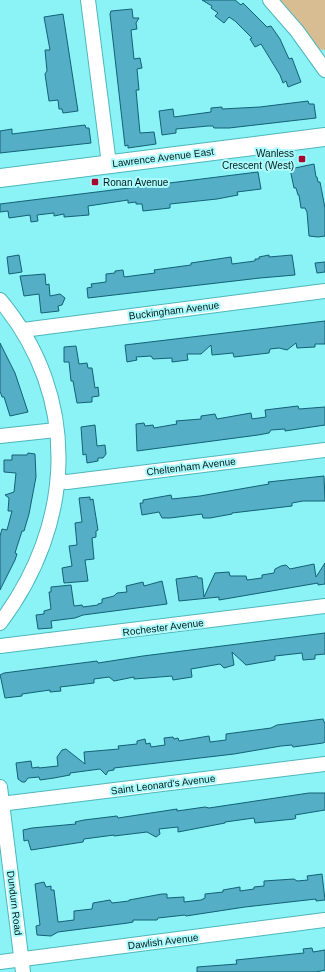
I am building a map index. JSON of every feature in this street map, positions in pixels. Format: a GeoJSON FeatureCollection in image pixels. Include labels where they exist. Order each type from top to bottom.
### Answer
{"type":"FeatureCollection","features":[{"type":"Feature","properties":{"kind":"main road","name":"Lawrence Avenue East"},"geometry":{"type":"LineString","coordinates":[[0,178],[325,137]]}},
{"type":"Feature","properties":{"kind":"street"},"geometry":{"type":"LineString","coordinates":[[88,0],[109,164]]}},
{"type":"Feature","properties":{"kind":"street"},"geometry":{"type":"LineString","coordinates":[[270,0],[297,31],[325,70]]}},
{"type":"Feature","properties":{"kind":"street","name":"Buckingham Avenue"},"geometry":{"type":"LineString","coordinates":[[23,330],[325,291]]}},
{"type":"Feature","properties":{"kind":"street"},"geometry":{"type":"LineString","coordinates":[[0,300],[23,330],[38,360],[50,394],[56,430],[59,468],[52,519],[40,556],[22,593],[0,623]]}},
{"type":"Feature","properties":{"kind":"street"},"geometry":{"type":"LineString","coordinates":[[0,436],[56,430]]}},
{"type":"Feature","properties":{"kind":"street","name":"Cheltenham Avenue"},"geometry":{"type":"LineString","coordinates":[[58,481],[75,481],[325,450]]}},
{"type":"Feature","properties":{"kind":"street","name":"Rochester Avenue"},"geometry":{"type":"LineString","coordinates":[[0,646],[325,606]]}},
{"type":"Feature","properties":{"kind":"street","name":"Saint Leonard's Avenue"},"geometry":{"type":"LineString","coordinates":[[1,804],[325,764]]}},
{"type":"Feature","properties":{"kind":"street","name":"Dundurn Road"},"geometry":{"type":"LineString","coordinates":[[0,787],[22,966]]}},
{"type":"Feature","properties":{"kind":"street","name":"Dawlish Avenue"},"geometry":{"type":"LineString","coordinates":[[0,962],[22,966],[325,920]]}},
{"type":"Feature","properties":{"kind":"shaded area"},"geometry":{"type":"Polygon","coordinates":[[[278,0],[325,0],[325,50],[317,49],[278,0]]]}},
{"type":"Feature","properties":{"kind":"building"},"geometry":{"type":"Polygon","coordinates":[[[202,0],[235,0],[241,5],[243,3],[267,27],[271,26],[280,39],[289,59],[292,58],[301,82],[288,87],[286,81],[283,83],[280,75],[261,44],[255,47],[250,39],[252,38],[235,21],[229,17],[224,23],[215,16],[218,13],[211,8],[212,6],[202,0]]]}},
{"type":"Feature","properties":{"kind":"building"},"geometry":{"type":"Polygon","coordinates":[[[132,9],[133,18],[139,18],[136,23],[137,29],[131,30],[134,59],[140,58],[142,68],[137,69],[139,90],[136,90],[140,133],[154,132],[156,144],[128,148],[128,145],[125,146],[110,14],[111,11],[132,9]]]}},
{"type":"Feature","properties":{"kind":"building"},"geometry":{"type":"Polygon","coordinates":[[[63,14],[78,111],[63,113],[62,109],[59,109],[58,100],[49,101],[45,74],[47,71],[45,50],[50,50],[44,17],[63,14]]]}},
{"type":"Feature","properties":{"kind":"building"},"geometry":{"type":"Polygon","coordinates":[[[308,101],[309,104],[314,104],[316,118],[229,128],[214,128],[213,126],[208,126],[176,129],[176,133],[162,135],[159,111],[173,109],[174,117],[211,112],[211,108],[222,107],[222,109],[260,107],[308,101]]]}},
{"type":"Feature","properties":{"kind":"building"},"geometry":{"type":"Polygon","coordinates":[[[85,125],[86,128],[89,128],[91,143],[0,153],[0,131],[12,129],[12,134],[85,125]]]}},
{"type":"Feature","properties":{"kind":"building"},"geometry":{"type":"Polygon","coordinates":[[[314,164],[316,177],[318,182],[320,182],[325,208],[325,236],[318,237],[309,236],[307,212],[305,208],[301,208],[299,195],[296,188],[294,188],[290,169],[314,164]]]}},
{"type":"Feature","properties":{"kind":"building"},"geometry":{"type":"Polygon","coordinates":[[[258,172],[261,189],[237,192],[238,195],[217,199],[170,204],[170,208],[143,211],[142,204],[136,204],[136,202],[128,203],[128,200],[88,206],[89,215],[64,217],[64,214],[54,216],[54,213],[37,215],[38,221],[31,222],[30,215],[9,218],[8,211],[0,212],[0,204],[258,172]]]}},
{"type":"Feature","properties":{"kind":"building"},"geometry":{"type":"Polygon","coordinates":[[[19,255],[22,272],[9,274],[7,257],[19,255]]]}},
{"type":"Feature","properties":{"kind":"building"},"geometry":{"type":"Polygon","coordinates":[[[269,255],[269,257],[292,255],[295,275],[88,298],[87,288],[92,287],[91,284],[106,282],[106,274],[115,273],[115,271],[123,270],[124,277],[155,273],[154,270],[191,265],[191,263],[231,257],[232,264],[255,261],[255,259],[259,259],[259,257],[269,255]]]}},
{"type":"Feature","properties":{"kind":"building"},"geometry":{"type":"Polygon","coordinates":[[[325,262],[325,272],[317,273],[315,263],[325,262]]]}},
{"type":"Feature","properties":{"kind":"building"},"geometry":{"type":"Polygon","coordinates":[[[45,274],[46,285],[49,284],[50,296],[60,294],[65,298],[62,305],[58,306],[59,311],[41,313],[39,294],[24,296],[20,276],[45,274]]]}},
{"type":"Feature","properties":{"kind":"building"},"geometry":{"type":"Polygon","coordinates":[[[325,321],[325,344],[315,344],[315,347],[297,348],[296,343],[287,350],[279,348],[270,349],[269,353],[234,357],[233,353],[212,355],[211,345],[201,354],[187,354],[188,360],[172,362],[172,358],[153,359],[151,356],[136,357],[137,360],[127,362],[125,345],[325,321]]]}},
{"type":"Feature","properties":{"kind":"building"},"geometry":{"type":"Polygon","coordinates":[[[0,343],[15,373],[28,412],[10,416],[4,397],[2,397],[0,391],[0,343]]]}},
{"type":"Feature","properties":{"kind":"building"},"geometry":{"type":"Polygon","coordinates":[[[76,346],[79,364],[87,363],[88,368],[92,368],[95,388],[98,387],[99,396],[92,397],[92,402],[77,403],[73,381],[71,381],[69,362],[64,362],[64,347],[76,346]]]}},
{"type":"Feature","properties":{"kind":"building"},"geometry":{"type":"Polygon","coordinates":[[[298,406],[299,409],[325,407],[325,425],[285,431],[285,429],[271,430],[269,433],[258,435],[137,451],[136,424],[144,423],[145,426],[153,425],[154,428],[177,424],[176,421],[201,419],[201,416],[215,414],[217,419],[251,413],[252,419],[266,417],[265,410],[298,406]]]}},
{"type":"Feature","properties":{"kind":"building"},"geometry":{"type":"Polygon","coordinates":[[[95,425],[97,446],[105,445],[106,454],[103,458],[98,458],[98,461],[87,463],[86,454],[83,455],[81,427],[95,425]]]}},
{"type":"Feature","properties":{"kind":"building"},"geometry":{"type":"Polygon","coordinates":[[[28,453],[35,454],[36,477],[29,514],[15,553],[17,554],[15,560],[0,590],[0,536],[2,529],[7,530],[12,511],[8,511],[9,498],[5,495],[14,492],[16,473],[4,472],[4,460],[12,460],[12,455],[27,455],[28,453]]]}},
{"type":"Feature","properties":{"kind":"building"},"geometry":{"type":"Polygon","coordinates":[[[324,476],[325,501],[303,501],[292,503],[292,506],[232,513],[210,518],[203,518],[202,514],[162,518],[159,512],[142,515],[140,503],[143,503],[143,500],[171,495],[172,499],[200,496],[269,484],[268,482],[324,476]]]}},
{"type":"Feature","properties":{"kind":"building"},"geometry":{"type":"Polygon","coordinates":[[[90,497],[90,500],[93,499],[98,530],[96,531],[96,537],[92,538],[94,559],[85,560],[88,581],[64,583],[62,568],[72,566],[69,546],[77,545],[75,523],[82,522],[79,498],[90,497]]]}},
{"type":"Feature","properties":{"kind":"building"},"geometry":{"type":"Polygon","coordinates":[[[325,563],[325,584],[318,585],[318,583],[219,600],[219,597],[179,601],[176,579],[197,576],[198,578],[202,578],[204,597],[215,573],[229,572],[230,576],[246,576],[247,580],[262,578],[262,575],[274,573],[275,569],[281,566],[286,565],[290,569],[314,564],[316,577],[325,563]]]}},
{"type":"Feature","properties":{"kind":"building"},"geometry":{"type":"Polygon","coordinates":[[[162,581],[167,604],[83,615],[75,618],[51,621],[52,628],[38,629],[36,615],[44,614],[44,611],[51,609],[49,592],[51,592],[51,587],[71,585],[74,606],[82,605],[83,607],[98,605],[102,603],[102,599],[114,596],[117,593],[127,592],[126,586],[143,582],[144,586],[162,581]]]}},
{"type":"Feature","properties":{"kind":"building"},"geometry":{"type":"Polygon","coordinates":[[[325,633],[325,654],[315,655],[315,659],[303,660],[302,653],[275,656],[275,660],[246,665],[232,652],[234,665],[224,668],[220,664],[191,669],[192,677],[173,680],[172,676],[134,679],[134,677],[114,681],[109,677],[94,679],[94,683],[60,687],[61,691],[50,692],[50,690],[5,698],[0,675],[4,673],[97,661],[98,663],[325,633]]]}},
{"type":"Feature","properties":{"kind":"building"},"geometry":{"type":"Polygon","coordinates":[[[323,719],[325,724],[325,742],[323,743],[293,747],[292,745],[281,746],[234,754],[114,768],[114,770],[108,771],[106,775],[100,769],[70,773],[70,775],[40,780],[39,777],[28,778],[25,782],[18,779],[16,763],[31,761],[32,768],[58,766],[57,757],[62,750],[66,749],[85,764],[84,752],[119,749],[118,746],[137,744],[137,741],[145,739],[146,744],[150,743],[151,747],[165,745],[164,738],[173,737],[174,739],[178,738],[179,741],[209,736],[210,742],[226,740],[226,734],[323,719]]]}},
{"type":"Feature","properties":{"kind":"building"},"geometry":{"type":"Polygon","coordinates":[[[309,793],[325,793],[325,810],[295,815],[296,818],[294,819],[255,823],[254,818],[225,822],[178,832],[178,827],[159,829],[160,834],[156,837],[147,832],[114,835],[84,839],[83,842],[31,850],[28,840],[24,841],[23,830],[32,828],[76,824],[75,822],[84,820],[117,816],[118,818],[177,809],[177,811],[205,807],[209,808],[309,793]]]}},
{"type":"Feature","properties":{"kind":"building"},"geometry":{"type":"Polygon","coordinates":[[[322,874],[325,900],[316,901],[316,899],[245,907],[186,916],[158,918],[157,920],[133,920],[133,922],[128,923],[58,932],[51,936],[37,935],[36,926],[40,925],[35,884],[44,882],[46,887],[51,886],[51,890],[54,890],[58,922],[74,920],[74,911],[92,909],[93,903],[110,900],[112,903],[129,901],[162,894],[167,894],[167,898],[184,897],[184,902],[201,900],[205,898],[205,894],[223,892],[223,890],[240,887],[240,891],[264,886],[264,881],[294,879],[297,881],[308,880],[307,876],[322,874]]]}},
{"type":"Feature","properties":{"kind":"building"},"geometry":{"type":"Polygon","coordinates":[[[312,948],[313,952],[325,950],[325,970],[316,972],[197,972],[197,967],[237,964],[236,960],[304,953],[303,949],[312,948]]]}},
{"type":"Feature","properties":{"kind":"place","name":"Wanless Crescent (West)"},"geometry":{"type":"Point","coordinates":[302,159]}},
{"type":"Feature","properties":{"kind":"place","name":"Ronan Avenue"},"geometry":{"type":"Point","coordinates":[95,182]}}]}
